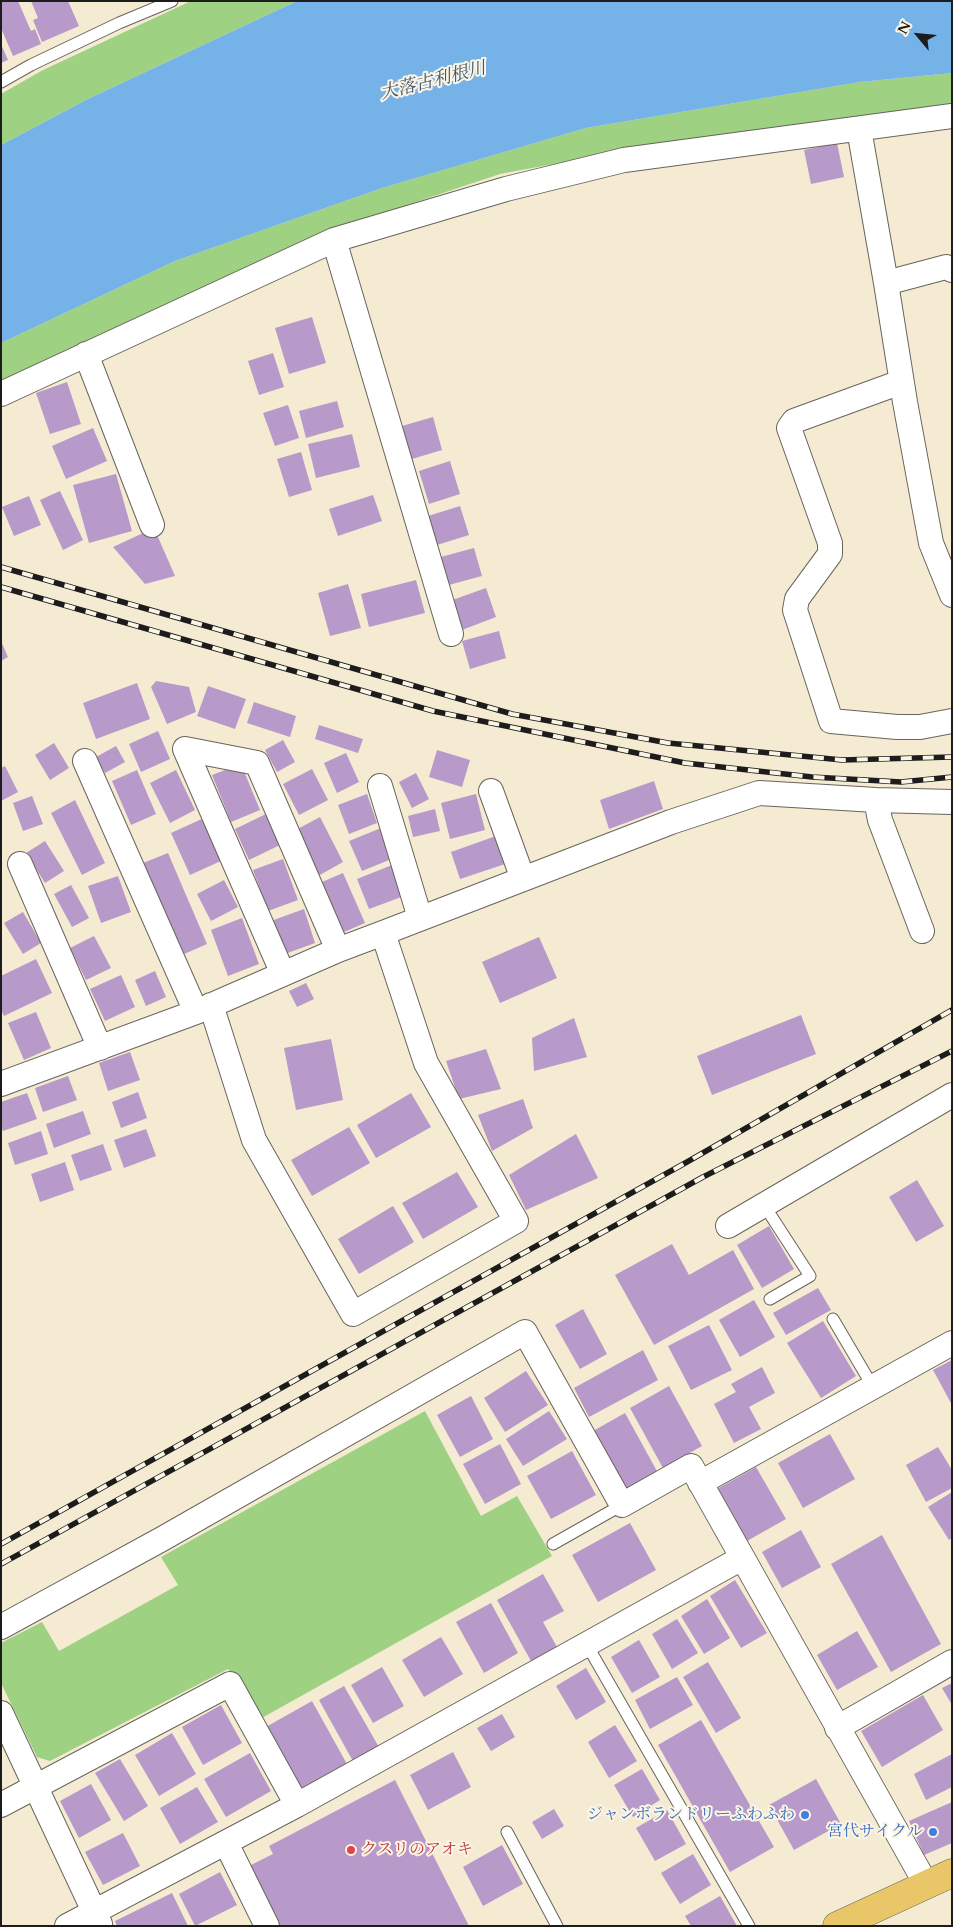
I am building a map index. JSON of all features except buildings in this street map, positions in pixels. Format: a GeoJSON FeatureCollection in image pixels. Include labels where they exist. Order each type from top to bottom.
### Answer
{"type":"FeatureCollection","features":[{"type":"Feature","properties":{"kind":"main road"},"geometry":{"type":"LineString","coordinates":[[844,1924],[952,1873]]}},
{"type":"Feature","properties":{"kind":"street"},"geometry":{"type":"LineString","coordinates":[[1,394],[334,240],[506,189],[624,160],[952,116]]}},
{"type":"Feature","properties":{"kind":"street"},"geometry":{"type":"LineString","coordinates":[[859,129],[901,382],[931,543],[946,564],[952,595]]}},
{"type":"Feature","properties":{"kind":"street"},"geometry":{"type":"LineString","coordinates":[[334,240],[451,634]]}},
{"type":"Feature","properties":{"kind":"street"},"geometry":{"type":"LineString","coordinates":[[886,283],[946,267],[952,270]]}},
{"type":"Feature","properties":{"kind":"street"},"geometry":{"type":"LineString","coordinates":[[86,354],[152,524]]}},
{"type":"Feature","properties":{"kind":"street"},"geometry":{"type":"LineString","coordinates":[[901,382],[794,421],[789,428],[830,543],[830,554],[797,599],[795,610],[831,721],[897,727],[920,727],[952,721]]}},
{"type":"Feature","properties":{"kind":"street"},"geometry":{"type":"LineString","coordinates":[[283,974],[185,749],[257,763],[338,950]]}},
{"type":"Feature","properties":{"kind":"street"},"geometry":{"type":"LineString","coordinates":[[85,761],[204,1008],[254,1140],[353,1314],[516,1221],[426,1062],[383,933]]}},
{"type":"Feature","properties":{"kind":"street"},"geometry":{"type":"LineString","coordinates":[[380,786],[420,918]]}},
{"type":"Feature","properties":{"kind":"street"},"geometry":{"type":"LineString","coordinates":[[491,790],[523,879]]}},
{"type":"Feature","properties":{"kind":"street"},"geometry":{"type":"LineString","coordinates":[[1,1084],[204,1008],[338,950],[420,918],[672,822],[759,793],[876,800],[952,802]]}},
{"type":"Feature","properties":{"kind":"street"},"geometry":{"type":"LineString","coordinates":[[876,800],[880,820],[922,931]]}},
{"type":"Feature","properties":{"kind":"street"},"geometry":{"type":"LineString","coordinates":[[20,864],[100,1048]]}},
{"type":"Feature","properties":{"kind":"street"},"geometry":{"type":"LineString","coordinates":[[728,1226],[952,1095]]}},
{"type":"Feature","properties":{"kind":"street"},"geometry":{"type":"LineString","coordinates":[[1,1627],[162,1539],[526,1332],[622,1505],[691,1466],[926,1884]]}},
{"type":"Feature","properties":{"kind":"street"},"geometry":{"type":"LineString","coordinates":[[700,1483],[952,1343]]}},
{"type":"Feature","properties":{"kind":"street"},"geometry":{"type":"LineString","coordinates":[[67,1926],[98,1918],[226,1842],[297,1805],[742,1558]]}},
{"type":"Feature","properties":{"kind":"street"},"geometry":{"type":"LineString","coordinates":[[837,1728],[952,1662]]}},
{"type":"Feature","properties":{"kind":"street"},"geometry":{"type":"LineString","coordinates":[[1,1805],[230,1684],[297,1805]]}},
{"type":"Feature","properties":{"kind":"street"},"geometry":{"type":"LineString","coordinates":[[1,1713],[98,1918]]}},
{"type":"Feature","properties":{"kind":"street"},"geometry":{"type":"LineString","coordinates":[[226,1842],[266,1926]]}},
{"type":"Feature","properties":{"kind":"lane"},"geometry":{"type":"LineString","coordinates":[[1,82],[31,65],[172,1]]}},
{"type":"Feature","properties":{"kind":"lane"},"geometry":{"type":"LineString","coordinates":[[764,1205],[810,1276],[770,1299]]}},
{"type":"Feature","properties":{"kind":"lane"},"geometry":{"type":"LineString","coordinates":[[833,1319],[873,1387]]}},
{"type":"Feature","properties":{"kind":"lane"},"geometry":{"type":"LineString","coordinates":[[553,1544],[622,1505]]}},
{"type":"Feature","properties":{"kind":"lane"},"geometry":{"type":"LineString","coordinates":[[586,1645],[749,1926]]}},
{"type":"Feature","properties":{"kind":"lane"},"geometry":{"type":"LineString","coordinates":[[507,1832],[557,1926]]}},
{"type":"Feature","properties":{"kind":"green space"},"geometry":{"type":"Polygon","coordinates":[[[191,1],[297,1],[88,99],[1,145],[1,94],[43,70],[191,1]]]}},
{"type":"Feature","properties":{"kind":"green space"},"geometry":{"type":"Polygon","coordinates":[[[952,73],[952,106],[623,151],[500,174],[335,229],[1,381],[1,343],[175,261],[382,188],[586,128],[860,82],[952,73]]]}},
{"type":"Feature","properties":{"kind":"green space"},"geometry":{"type":"Polygon","coordinates":[[[425,1411],[481,1516],[517,1496],[552,1556],[260,1719],[228,1669],[50,1761],[37,1757],[1,1683],[1,1643],[42,1622],[59,1651],[178,1585],[161,1557],[425,1411]]]}},
{"type":"Feature","properties":{"kind":"water","name":"大落古利根川"},"geometry":{"type":"Polygon","coordinates":[[[297,1],[952,1],[952,73],[860,82],[586,128],[382,188],[175,261],[1,343],[1,145],[88,99],[297,1]]]}},
{"type":"Feature","properties":{"kind":"railway"},"geometry":{"type":"LineString","coordinates":[[1,567],[512,714],[668,743],[842,760],[952,757]]}},
{"type":"Feature","properties":{"kind":"railway"},"geometry":{"type":"LineString","coordinates":[[1,587],[433,711],[685,763],[812,777],[901,782],[952,777]]}},
{"type":"Feature","properties":{"kind":"railway"},"geometry":{"type":"LineString","coordinates":[[1,1544],[687,1162],[952,1010]]}},
{"type":"Feature","properties":{"kind":"railway"},"geometry":{"type":"LineString","coordinates":[[1,1564],[703,1177],[952,1051]]}},
{"type":"Feature","properties":{"kind":"place","name":"ジャンボランドリーふわふわ"},"geometry":{"type":"Point","coordinates":[805,1815]}},
{"type":"Feature","properties":{"kind":"place","name":"宮代サイクル"},"geometry":{"type":"Point","coordinates":[933,1832]}},
{"type":"Feature","properties":{"kind":"place","name":"クスリのアオキ"},"geometry":{"type":"Point","coordinates":[351,1850]}}]}
